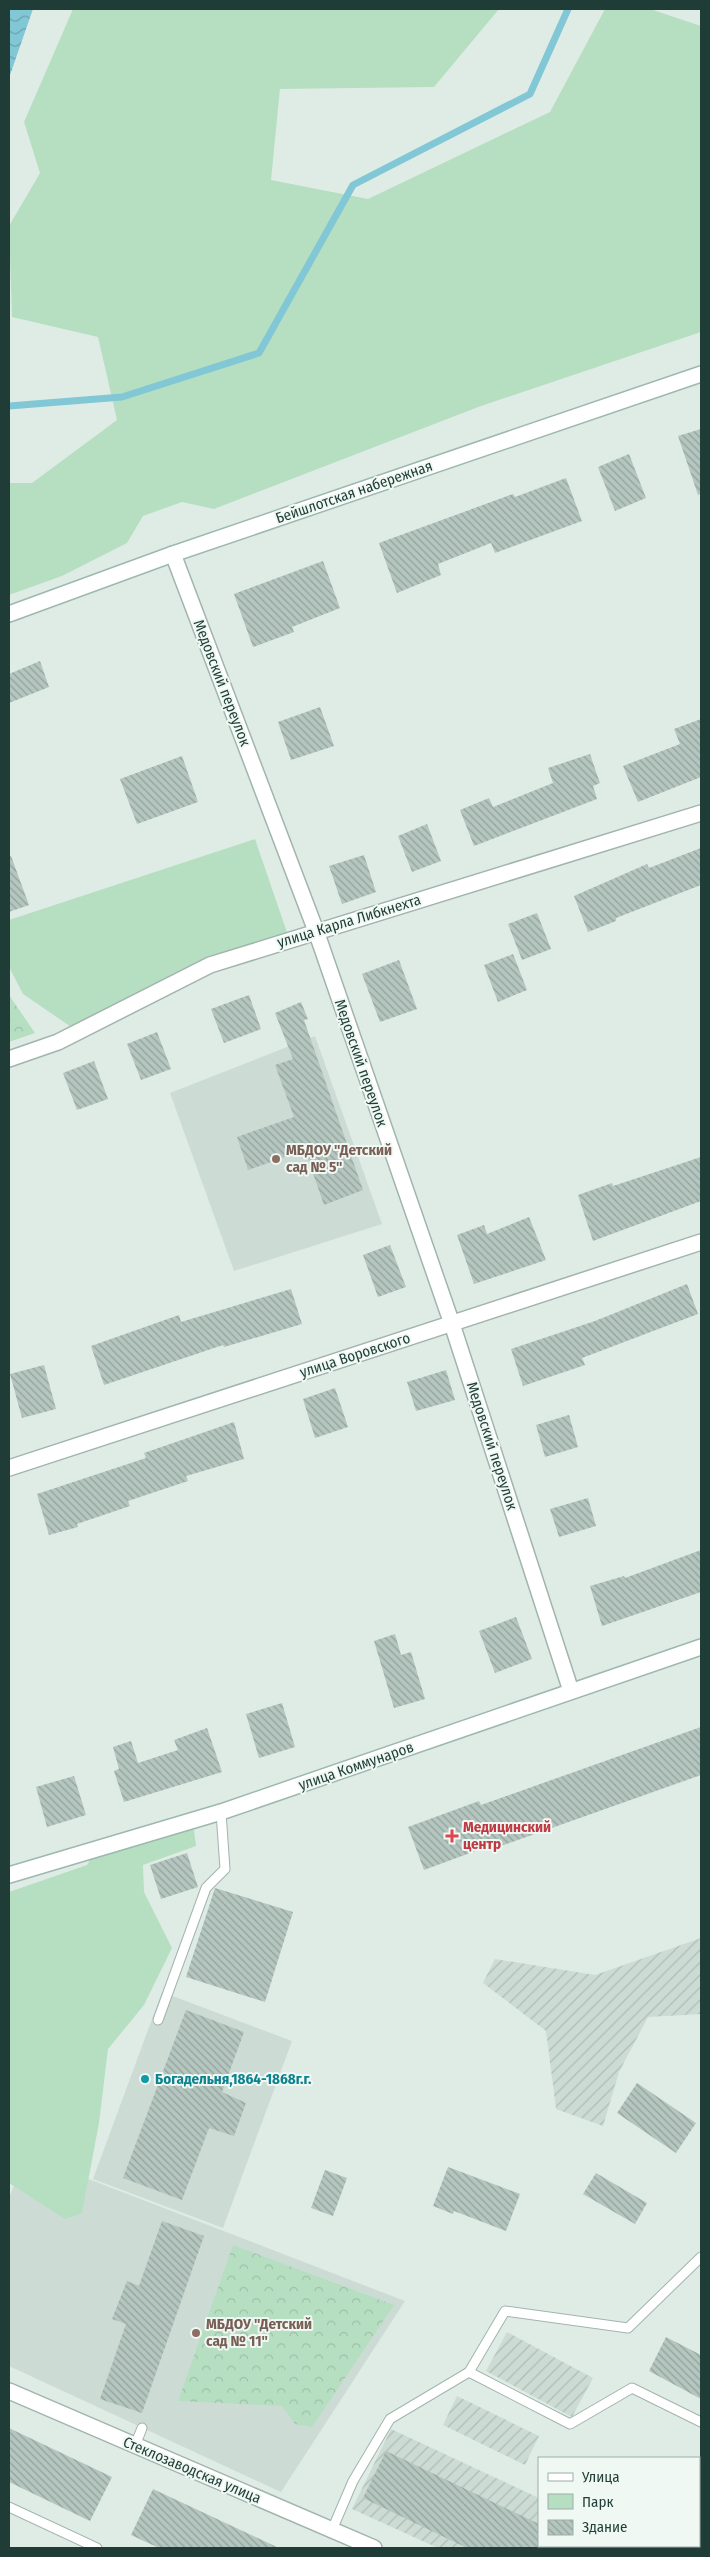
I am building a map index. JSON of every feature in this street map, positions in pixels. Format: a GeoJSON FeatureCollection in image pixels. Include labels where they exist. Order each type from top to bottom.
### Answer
{"type":"FeatureCollection","features":[{"type":"Feature","properties":{"kind":"street","name":"Бейшлотская набережная"},"geometry":{"type":"LineString","coordinates":[[9,614],[173,554],[701,374]]}},
{"type":"Feature","properties":{"kind":"street","name":"Медовский переулок"},"geometry":{"type":"LineString","coordinates":[[173,554],[316,931],[452,1324],[572,1691]]}},
{"type":"Feature","properties":{"kind":"street","name":"улица Карла Либкнехта"},"geometry":{"type":"LineString","coordinates":[[9,1059],[58,1042],[210,965],[701,813]]}},
{"type":"Feature","properties":{"kind":"street","name":"улица Воровского"},"geometry":{"type":"LineString","coordinates":[[9,1468],[701,1242]]}},
{"type":"Feature","properties":{"kind":"street","name":"улица Коммунаров"},"geometry":{"type":"LineString","coordinates":[[9,1875],[221,1812],[701,1647]]}},
{"type":"Feature","properties":{"kind":"street","name":"Стеклозаводская улица"},"geometry":{"type":"LineString","coordinates":[[9,2391],[374,2548]]}},
{"type":"Feature","properties":{"kind":"lane"},"geometry":{"type":"LineString","coordinates":[[158,2020],[206,1888],[225,1869],[221,1812]]}},
{"type":"Feature","properties":{"kind":"lane"},"geometry":{"type":"LineString","coordinates":[[332,2530],[353,2481],[390,2419],[469,2372],[504,2311],[628,2328],[701,2257]]}},
{"type":"Feature","properties":{"kind":"lane"},"geometry":{"type":"LineString","coordinates":[[469,2372],[570,2424],[632,2388],[701,2422]]}},
{"type":"Feature","properties":{"kind":"lane"},"geometry":{"type":"LineString","coordinates":[[135,2446],[142,2428]]}},
{"type":"Feature","properties":{"kind":"lane"},"geometry":{"type":"LineString","coordinates":[[9,2507],[97,2548]]}},
{"type":"Feature","properties":{"kind":"shaded area","name":"МБДОУ \"Детский сад № 5\""},"geometry":{"type":"Polygon","coordinates":[[[315,1036],[382,1224],[234,1271],[170,1093],[315,1036]]]}},
{"type":"Feature","properties":{"kind":"shaded area"},"geometry":{"type":"Polygon","coordinates":[[[701,1938],[701,2014],[648,2017],[619,2072],[603,2126],[556,2109],[546,2031],[483,1983],[495,1959],[595,1975],[701,1938]]]}},
{"type":"Feature","properties":{"kind":"shaded area"},"geometry":{"type":"Polygon","coordinates":[[[162,1992],[292,2041],[223,2228],[93,2179],[162,1992]]]}},
{"type":"Feature","properties":{"kind":"shaded area","name":"МБДОУ \"Детский сад № 11\""},"geometry":{"type":"Polygon","coordinates":[[[26,2155],[405,2301],[281,2492],[9,2366],[9,2198],[26,2155]]]}},
{"type":"Feature","properties":{"kind":"shaded area"},"geometry":{"type":"Polygon","coordinates":[[[507,2332],[593,2378],[572,2417],[486,2371],[507,2332]]]}},
{"type":"Feature","properties":{"kind":"shaded area"},"geometry":{"type":"Polygon","coordinates":[[[457,2396],[539,2436],[525,2465],[443,2425],[457,2396]]]}},
{"type":"Feature","properties":{"kind":"shaded area"},"geometry":{"type":"Polygon","coordinates":[[[391,2429],[538,2498],[538,2547],[648,2548],[438,2548],[352,2509],[391,2429]]]}},
{"type":"Feature","properties":{"kind":"green space"},"geometry":{"type":"Polygon","coordinates":[[[73,9],[499,9],[434,87],[280,89],[271,180],[368,199],[550,112],[605,9],[650,9],[701,26],[701,332],[481,406],[214,509],[182,502],[143,516],[127,543],[62,576],[9,595],[9,483],[32,483],[117,420],[98,337],[12,317],[9,226],[40,173],[24,122],[73,9]]]}},
{"type":"Feature","properties":{"kind":"green space"},"geometry":{"type":"Polygon","coordinates":[[[255,839],[292,947],[209,961],[77,1031],[23,994],[9,967],[9,920],[255,839]]]}},
{"type":"Feature","properties":{"kind":"green space"},"geometry":{"type":"Polygon","coordinates":[[[9,995],[35,1033],[9,1042],[9,995]]]}},
{"type":"Feature","properties":{"kind":"green space"},"geometry":{"type":"Polygon","coordinates":[[[176,1820],[194,1830],[196,1846],[143,1865],[144,1892],[172,1948],[144,2005],[108,2049],[99,2123],[82,2213],[65,2219],[9,2183],[9,1892],[87,1865],[100,1844],[176,1820]]]}},
{"type":"Feature","properties":{"kind":"green space"},"geometry":{"type":"Polygon","coordinates":[[[233,2245],[394,2305],[312,2427],[295,2424],[282,2406],[178,2401],[233,2245]]]}},
{"type":"Feature","properties":{"kind":"water"},"geometry":{"type":"Polygon","coordinates":[[[9,9],[33,9],[9,78],[9,9]]]}},
{"type":"Feature","properties":{"kind":"building"},"geometry":{"type":"Polygon","coordinates":[[[701,429],[701,494],[698,495],[678,436],[701,429]]]}},
{"type":"Feature","properties":{"kind":"building"},"geometry":{"type":"Polygon","coordinates":[[[629,454],[646,498],[615,511],[598,467],[629,454]]]}},
{"type":"Feature","properties":{"kind":"building"},"geometry":{"type":"Polygon","coordinates":[[[566,478],[582,521],[495,553],[491,543],[438,564],[441,575],[397,593],[379,543],[513,494],[515,497],[566,478]]]}},
{"type":"Feature","properties":{"kind":"building"},"geometry":{"type":"Polygon","coordinates":[[[323,561],[340,608],[292,627],[294,632],[253,647],[234,594],[323,561]]]}},
{"type":"Feature","properties":{"kind":"building"},"geometry":{"type":"Polygon","coordinates":[[[40,661],[49,687],[9,703],[9,674],[40,661]]]}},
{"type":"Feature","properties":{"kind":"building"},"geometry":{"type":"Polygon","coordinates":[[[320,707],[334,746],[291,760],[278,722],[320,707]]]}},
{"type":"Feature","properties":{"kind":"building"},"geometry":{"type":"Polygon","coordinates":[[[701,719],[701,777],[638,802],[623,766],[680,744],[674,729],[701,719]]]}},
{"type":"Feature","properties":{"kind":"building"},"geometry":{"type":"Polygon","coordinates":[[[590,754],[600,783],[593,786],[597,799],[474,846],[460,810],[489,798],[493,807],[553,783],[548,768],[590,754]]]}},
{"type":"Feature","properties":{"kind":"building"},"geometry":{"type":"Polygon","coordinates":[[[182,756],[198,802],[137,824],[120,779],[182,756]]]}},
{"type":"Feature","properties":{"kind":"building"},"geometry":{"type":"Polygon","coordinates":[[[427,824],[441,861],[412,872],[398,836],[427,824]]]}},
{"type":"Feature","properties":{"kind":"building"},"geometry":{"type":"Polygon","coordinates":[[[701,848],[701,885],[616,918],[616,921],[588,932],[574,896],[647,864],[649,868],[701,848]]]}},
{"type":"Feature","properties":{"kind":"building"},"geometry":{"type":"Polygon","coordinates":[[[364,855],[376,892],[342,904],[329,866],[364,855]]]}},
{"type":"Feature","properties":{"kind":"building"},"geometry":{"type":"Polygon","coordinates":[[[9,856],[11,856],[29,905],[9,912],[9,856]]]}},
{"type":"Feature","properties":{"kind":"building"},"geometry":{"type":"Polygon","coordinates":[[[537,913],[551,949],[522,960],[508,924],[537,913]]]}},
{"type":"Feature","properties":{"kind":"building"},"geometry":{"type":"Polygon","coordinates":[[[513,954],[527,990],[498,1002],[484,965],[513,954]]]}},
{"type":"Feature","properties":{"kind":"building"},"geometry":{"type":"Polygon","coordinates":[[[399,960],[417,1009],[380,1022],[362,974],[399,960]]]}},
{"type":"Feature","properties":{"kind":"building"},"geometry":{"type":"Polygon","coordinates":[[[249,995],[261,1029],[224,1043],[211,1009],[249,995]]]}},
{"type":"Feature","properties":{"kind":"building"},"geometry":{"type":"Polygon","coordinates":[[[301,1002],[308,1019],[304,1020],[363,1190],[324,1205],[305,1150],[248,1170],[237,1137],[294,1117],[275,1065],[293,1059],[275,1013],[301,1002]]]}},
{"type":"Feature","properties":{"kind":"building"},"geometry":{"type":"Polygon","coordinates":[[[157,1032],[171,1069],[141,1080],[127,1044],[157,1032]]]}},
{"type":"Feature","properties":{"kind":"building"},"geometry":{"type":"Polygon","coordinates":[[[94,1061],[108,1099],[77,1110],[63,1073],[94,1061]]]}},
{"type":"Feature","properties":{"kind":"building"},"geometry":{"type":"Polygon","coordinates":[[[701,1157],[701,1201],[593,1241],[578,1195],[612,1183],[613,1186],[701,1157]]]}},
{"type":"Feature","properties":{"kind":"building"},"geometry":{"type":"Polygon","coordinates":[[[529,1217],[546,1260],[474,1284],[457,1235],[484,1225],[487,1234],[529,1217]]]}},
{"type":"Feature","properties":{"kind":"building"},"geometry":{"type":"Polygon","coordinates":[[[390,1245],[406,1287],[378,1297],[363,1255],[390,1245]]]}},
{"type":"Feature","properties":{"kind":"building"},"geometry":{"type":"Polygon","coordinates":[[[687,1284],[698,1314],[582,1358],[585,1365],[523,1386],[511,1349],[595,1321],[687,1284]]]}},
{"type":"Feature","properties":{"kind":"building"},"geometry":{"type":"Polygon","coordinates":[[[291,1289],[302,1324],[224,1347],[223,1345],[104,1385],[91,1346],[179,1315],[181,1322],[291,1289]]]}},
{"type":"Feature","properties":{"kind":"building"},"geometry":{"type":"Polygon","coordinates":[[[44,1365],[56,1409],[22,1418],[10,1374],[44,1365]]]}},
{"type":"Feature","properties":{"kind":"building"},"geometry":{"type":"Polygon","coordinates":[[[446,1370],[455,1400],[416,1411],[407,1382],[446,1370]]]}},
{"type":"Feature","properties":{"kind":"building"},"geometry":{"type":"Polygon","coordinates":[[[335,1388],[348,1427],[315,1438],[303,1399],[335,1388]]]}},
{"type":"Feature","properties":{"kind":"building"},"geometry":{"type":"Polygon","coordinates":[[[569,1415],[578,1447],[545,1457],[536,1425],[569,1415]]]}},
{"type":"Feature","properties":{"kind":"building"},"geometry":{"type":"Polygon","coordinates":[[[234,1422],[244,1459],[186,1476],[188,1481],[128,1501],[130,1506],[77,1524],[78,1527],[49,1535],[37,1494],[146,1458],[144,1453],[234,1422]]]}},
{"type":"Feature","properties":{"kind":"building"},"geometry":{"type":"Polygon","coordinates":[[[588,1498],[596,1526],[559,1537],[550,1509],[588,1498]]]}},
{"type":"Feature","properties":{"kind":"building"},"geometry":{"type":"Polygon","coordinates":[[[701,1550],[701,1592],[602,1626],[590,1586],[624,1576],[625,1578],[701,1550]]]}},
{"type":"Feature","properties":{"kind":"building"},"geometry":{"type":"Polygon","coordinates":[[[516,1617],[532,1659],[495,1673],[479,1631],[516,1617]]]}},
{"type":"Feature","properties":{"kind":"building"},"geometry":{"type":"Polygon","coordinates":[[[395,1634],[401,1655],[411,1652],[425,1699],[394,1708],[374,1641],[395,1634]]]}},
{"type":"Feature","properties":{"kind":"building"},"geometry":{"type":"Polygon","coordinates":[[[282,1703],[295,1747],[259,1758],[246,1714],[282,1703]]]}},
{"type":"Feature","properties":{"kind":"building"},"geometry":{"type":"Polygon","coordinates":[[[701,1727],[701,1775],[498,1847],[497,1843],[424,1870],[408,1827],[479,1801],[481,1805],[701,1727]]]}},
{"type":"Feature","properties":{"kind":"building"},"geometry":{"type":"Polygon","coordinates":[[[207,1728],[222,1772],[124,1802],[114,1771],[119,1769],[113,1747],[131,1741],[138,1763],[178,1750],[174,1740],[207,1728]]]}},
{"type":"Feature","properties":{"kind":"building"},"geometry":{"type":"Polygon","coordinates":[[[74,1776],[86,1815],[47,1827],[36,1787],[74,1776]]]}},
{"type":"Feature","properties":{"kind":"building"},"geometry":{"type":"Polygon","coordinates":[[[187,1853],[198,1887],[161,1899],[150,1865],[187,1853]]]}},
{"type":"Feature","properties":{"kind":"building"},"geometry":{"type":"Polygon","coordinates":[[[215,1888],[293,1912],[265,2002],[186,1977],[215,1888]]]}},
{"type":"Feature","properties":{"kind":"building"},"geometry":{"type":"Polygon","coordinates":[[[186,2010],[244,2032],[222,2092],[246,2103],[234,2136],[209,2128],[182,2200],[123,2178],[186,2010]]]}},
{"type":"Feature","properties":{"kind":"building"},"geometry":{"type":"Polygon","coordinates":[[[637,2083],[696,2123],[676,2153],[617,2113],[637,2083]]]}},
{"type":"Feature","properties":{"kind":"building"},"geometry":{"type":"Polygon","coordinates":[[[448,2167],[520,2194],[506,2231],[454,2211],[453,2214],[433,2206],[448,2167]]]}},
{"type":"Feature","properties":{"kind":"building"},"geometry":{"type":"Polygon","coordinates":[[[325,2170],[347,2178],[333,2216],[311,2208],[325,2170]]]}},
{"type":"Feature","properties":{"kind":"building"},"geometry":{"type":"Polygon","coordinates":[[[596,2173],[647,2203],[635,2224],[583,2194],[596,2173]]]}},
{"type":"Feature","properties":{"kind":"building"},"geometry":{"type":"Polygon","coordinates":[[[162,2221],[204,2236],[142,2413],[100,2399],[126,2324],[112,2319],[127,2281],[139,2286],[162,2221]]]}},
{"type":"Feature","properties":{"kind":"building"},"geometry":{"type":"Polygon","coordinates":[[[666,2337],[701,2355],[701,2399],[649,2371],[666,2337]]]}},
{"type":"Feature","properties":{"kind":"building"},"geometry":{"type":"Polygon","coordinates":[[[9,2428],[112,2477],[90,2521],[9,2482],[9,2428]]]}},
{"type":"Feature","properties":{"kind":"building"},"geometry":{"type":"Polygon","coordinates":[[[386,2451],[538,2524],[539,2548],[467,2548],[363,2498],[386,2451]]]}},
{"type":"Feature","properties":{"kind":"building"},"geometry":{"type":"Polygon","coordinates":[[[153,2489],[279,2548],[159,2548],[131,2535],[153,2489]]]}},
{"type":"Feature","properties":{"kind":"waterway"},"geometry":{"type":"LineString","coordinates":[[9,406],[122,397],[259,353],[353,185],[530,94],[568,9]]}},
{"type":"Feature","properties":{"kind":"place","name":"МБДОУ \"Детский сад № 5\""},"geometry":{"type":"Point","coordinates":[276,1159]}},
{"type":"Feature","properties":{"kind":"place","name":"Медицинский центр"},"geometry":{"type":"Point","coordinates":[452,1836]}},
{"type":"Feature","properties":{"kind":"place","name":"Богадельня,1864-1868г.г."},"geometry":{"type":"Point","coordinates":[145,2079]}},
{"type":"Feature","properties":{"kind":"place","name":"МБДОУ \"Детский сад № 11\""},"geometry":{"type":"Point","coordinates":[196,2333]}}]}
